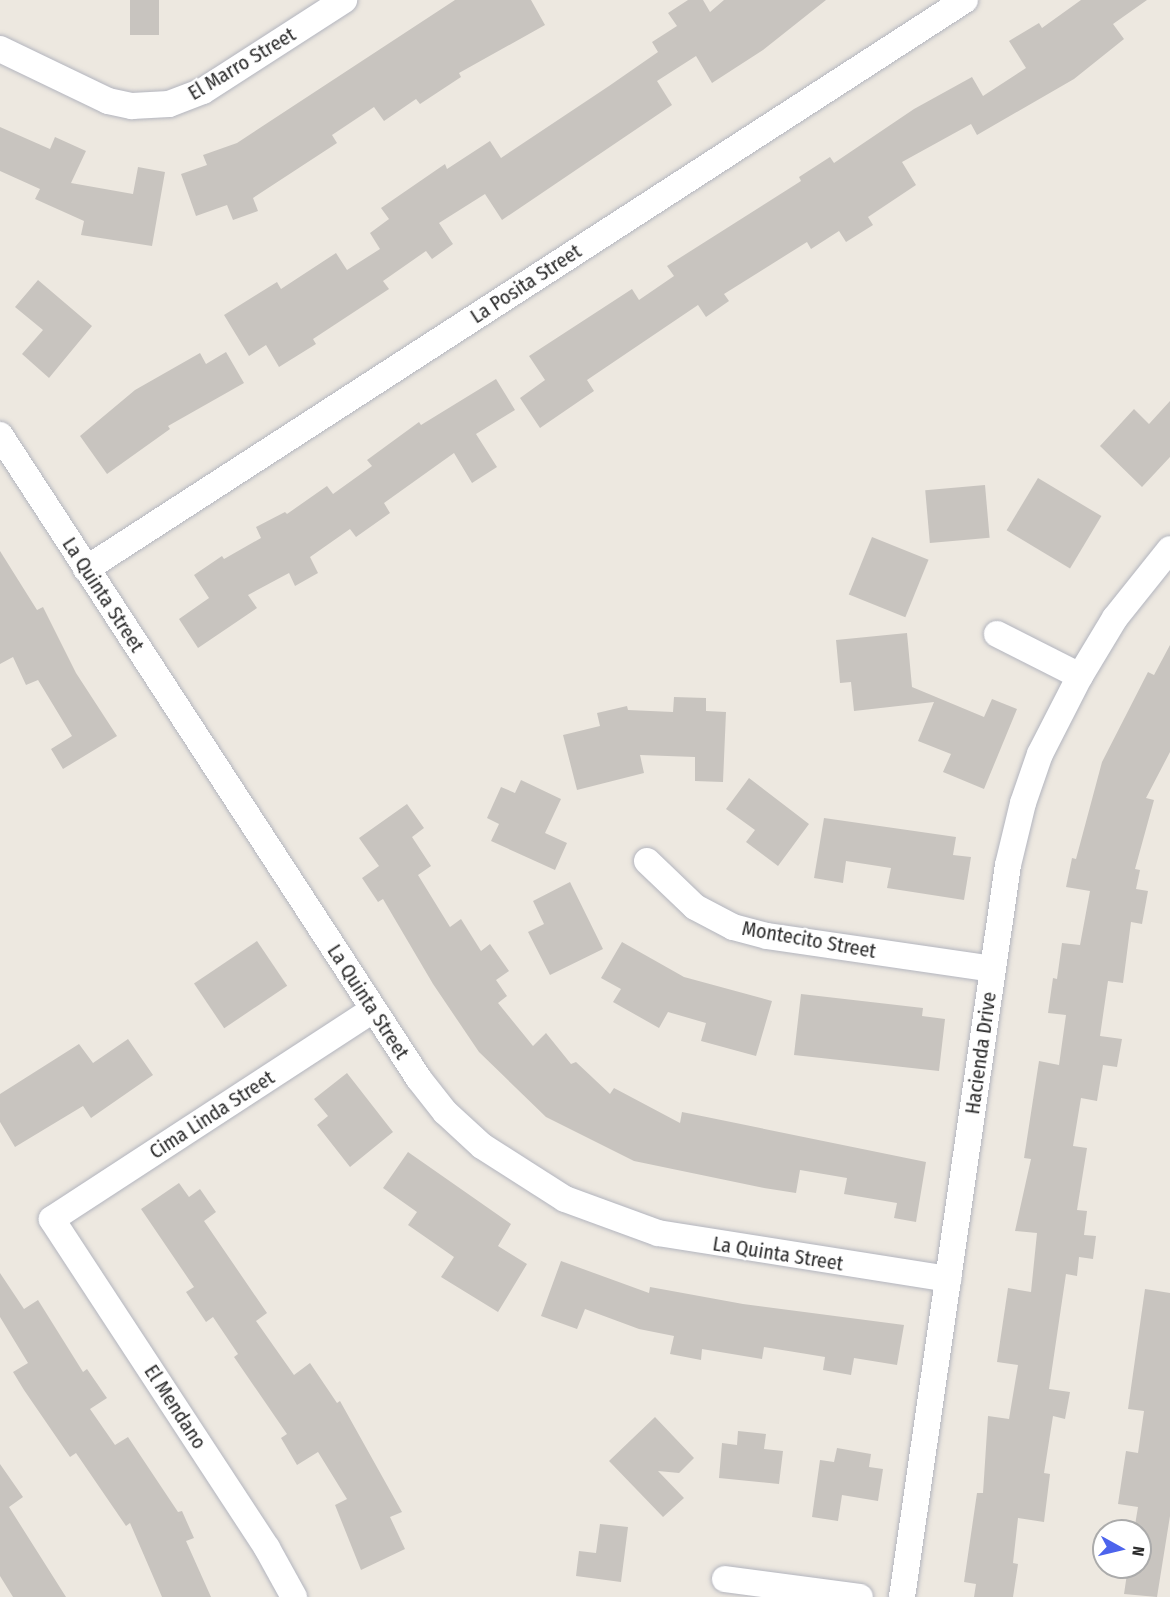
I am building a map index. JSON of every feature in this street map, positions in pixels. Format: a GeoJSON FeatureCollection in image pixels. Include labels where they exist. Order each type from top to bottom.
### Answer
{"type":"FeatureCollection","features":[{"type":"Feature","properties":{"kind":"street","name":"El Marro Street"},"geometry":{"type":"LineString","coordinates":[[0,49],[108,101],[132,106],[169,104],[203,91],[344,0]]}},
{"type":"Feature","properties":{"kind":"street","name":"La Posita Street"},"geometry":{"type":"LineString","coordinates":[[86,569],[965,0]]}},
{"type":"Feature","properties":{"kind":"street","name":"La Quinta Street"},"geometry":{"type":"LineString","coordinates":[[0,435],[373,1010],[445,1112],[482,1146],[566,1199],[658,1233],[948,1279]]}},
{"type":"Feature","properties":{"kind":"street","name":"Hacienda Drive"},"geometry":{"type":"LineString","coordinates":[[902,1597],[992,969],[1008,865],[1023,803],[1040,754],[1080,676],[1115,618],[1170,549]]}},
{"type":"Feature","properties":{"kind":"street"},"geometry":{"type":"LineString","coordinates":[[997,634],[1080,676]]}},
{"type":"Feature","properties":{"kind":"street","name":"Montecito Street"},"geometry":{"type":"LineString","coordinates":[[647,861],[695,908],[733,927],[766,936],[992,969]]}},
{"type":"Feature","properties":{"kind":"street","name":"Cima Linda Street"},"geometry":{"type":"LineString","coordinates":[[52,1219],[373,1010]]}},
{"type":"Feature","properties":{"kind":"street","name":"El Mendano"},"geometry":{"type":"LineString","coordinates":[[52,1219],[267,1548],[294,1597]]}},
{"type":"Feature","properties":{"kind":"street"},"geometry":{"type":"LineString","coordinates":[[725,1579],[860,1597]]}},
{"type":"Feature","properties":{"kind":"building"},"geometry":{"type":"Polygon","coordinates":[[[130,0],[159,0],[159,35],[130,35],[130,0]]]}},
{"type":"Feature","properties":{"kind":"building"},"geometry":{"type":"Polygon","coordinates":[[[455,0],[531,0],[545,25],[459,73],[461,77],[420,104],[416,99],[384,121],[374,107],[332,135],[337,143],[253,198],[258,211],[233,220],[227,205],[196,216],[181,174],[207,165],[203,155],[237,143],[455,0]]]}},
{"type":"Feature","properties":{"kind":"building"},"geometry":{"type":"Polygon","coordinates":[[[688,0],[703,0],[710,12],[724,0],[826,0],[763,50],[712,83],[696,56],[657,81],[672,105],[502,220],[485,194],[439,223],[453,244],[432,259],[426,251],[383,281],[389,289],[313,339],[316,344],[279,367],[266,345],[249,356],[224,315],[277,282],[281,289],[336,253],[347,270],[380,249],[370,233],[389,219],[381,208],[445,164],[447,169],[490,141],[501,158],[609,86],[658,52],[652,42],[677,26],[668,13],[688,0]]]}},
{"type":"Feature","properties":{"kind":"building"},"geometry":{"type":"Polygon","coordinates":[[[1081,0],[1147,0],[1113,24],[1124,39],[1074,79],[977,135],[971,124],[902,162],[916,185],[868,217],[873,225],[846,242],[839,231],[811,249],[807,242],[724,294],[729,301],[706,317],[698,305],[587,380],[594,391],[540,428],[520,398],[545,380],[529,356],[632,289],[639,300],[674,276],[667,266],[801,181],[799,177],[830,157],[834,163],[914,109],[972,77],[983,96],[1026,68],[1009,41],[1039,23],[1042,28],[1081,0]]]}},
{"type":"Feature","properties":{"kind":"building"},"geometry":{"type":"Polygon","coordinates":[[[0,127],[50,149],[55,137],[86,151],[71,183],[133,194],[138,167],[165,172],[152,246],[81,235],[84,221],[35,199],[40,189],[0,171],[0,127]]]}},
{"type":"Feature","properties":{"kind":"building"},"geometry":{"type":"Polygon","coordinates":[[[38,280],[92,326],[49,378],[22,354],[43,330],[15,307],[38,280]]]}},
{"type":"Feature","properties":{"kind":"building"},"geometry":{"type":"Polygon","coordinates":[[[226,352],[244,383],[168,426],[170,429],[107,474],[80,436],[135,390],[200,353],[206,364],[226,352]]]}},
{"type":"Feature","properties":{"kind":"building"},"geometry":{"type":"Polygon","coordinates":[[[496,379],[515,410],[476,434],[497,467],[472,483],[454,453],[384,503],[390,513],[356,537],[350,529],[310,557],[318,573],[295,586],[289,573],[248,595],[257,608],[198,648],[179,619],[209,598],[194,575],[222,556],[224,559],[261,538],[256,527],[285,512],[287,514],[327,486],[333,494],[372,466],[367,460],[419,422],[421,425],[496,379]]]}},
{"type":"Feature","properties":{"kind":"building"},"geometry":{"type":"Polygon","coordinates":[[[1170,401],[1170,457],[1142,487],[1100,446],[1134,409],[1149,424],[1170,401]]]}},
{"type":"Feature","properties":{"kind":"building"},"geometry":{"type":"Polygon","coordinates":[[[1038,478],[1101,516],[1070,568],[1007,530],[1038,478]]]}},
{"type":"Feature","properties":{"kind":"building"},"geometry":{"type":"Polygon","coordinates":[[[985,485],[990,538],[930,543],[925,490],[985,485]]]}},
{"type":"Feature","properties":{"kind":"building"},"geometry":{"type":"Polygon","coordinates":[[[872,537],[929,560],[905,617],[849,594],[872,537]]]}},
{"type":"Feature","properties":{"kind":"building"},"geometry":{"type":"Polygon","coordinates":[[[0,551],[37,610],[43,607],[76,673],[117,736],[63,769],[51,749],[72,736],[38,680],[26,685],[13,657],[0,664],[0,551]]]}},
{"type":"Feature","properties":{"kind":"building"},"geometry":{"type":"Polygon","coordinates":[[[907,633],[912,687],[984,717],[992,699],[1017,709],[984,789],[943,772],[951,754],[918,741],[934,702],[854,711],[851,682],[840,683],[836,640],[907,633]]]}},
{"type":"Feature","properties":{"kind":"building"},"geometry":{"type":"Polygon","coordinates":[[[1170,645],[1170,752],[1146,798],[1154,800],[1135,869],[1140,870],[1136,889],[1148,891],[1142,924],[1131,922],[1123,983],[1108,981],[1100,1036],[1122,1039],[1117,1067],[1103,1065],[1097,1101],[1081,1098],[1073,1146],[1087,1148],[1077,1210],[1087,1211],[1084,1235],[1096,1236],[1093,1259],[1079,1257],[1077,1276],[1066,1274],[1049,1389],[1070,1392],[1065,1419],[1053,1416],[1044,1473],[1050,1474],[1044,1522],[1018,1518],[1013,1563],[1018,1564],[1013,1597],[974,1597],[976,1584],[964,1582],[977,1493],[983,1493],[988,1416],[1009,1419],[1018,1365],[997,1362],[1008,1288],[1031,1292],[1037,1233],[1015,1231],[1031,1159],[1024,1158],[1039,1061],[1059,1065],[1066,1015],[1048,1013],[1053,978],[1057,979],[1062,943],[1080,945],[1090,891],[1066,887],[1072,858],[1076,859],[1102,762],[1148,672],[1154,675],[1170,645]]]}},
{"type":"Feature","properties":{"kind":"building"},"geometry":{"type":"Polygon","coordinates":[[[674,697],[706,698],[706,711],[726,712],[723,782],[695,781],[695,757],[640,755],[644,773],[577,790],[563,735],[600,726],[597,713],[627,706],[628,710],[673,712],[674,697]]]}},
{"type":"Feature","properties":{"kind":"building"},"geometry":{"type":"Polygon","coordinates":[[[749,778],[809,824],[778,866],[746,842],[755,830],[726,809],[749,778]]]}},
{"type":"Feature","properties":{"kind":"building"},"geometry":{"type":"Polygon","coordinates":[[[521,780],[561,799],[545,833],[567,843],[555,870],[491,841],[499,824],[487,818],[501,787],[515,793],[521,780]]]}},
{"type":"Feature","properties":{"kind":"building"},"geometry":{"type":"Polygon","coordinates":[[[407,804],[424,828],[412,837],[431,866],[418,875],[450,927],[461,919],[481,951],[490,944],[509,971],[496,980],[507,996],[498,1003],[533,1046],[546,1033],[571,1064],[576,1062],[610,1094],[614,1088],[680,1123],[682,1112],[926,1162],[916,1222],[894,1218],[897,1203],[844,1194],[847,1178],[800,1170],[796,1193],[764,1188],[634,1161],[546,1117],[479,1052],[433,984],[383,899],[378,902],[362,878],[379,866],[359,838],[407,804]]]}},
{"type":"Feature","properties":{"kind":"building"},"geometry":{"type":"Polygon","coordinates":[[[824,818],[956,837],[953,855],[971,857],[964,900],[887,888],[891,868],[846,861],[843,883],[814,878],[824,818]]]}},
{"type":"Feature","properties":{"kind":"building"},"geometry":{"type":"Polygon","coordinates":[[[570,882],[603,949],[550,975],[528,932],[544,924],[533,901],[570,882]]]}},
{"type":"Feature","properties":{"kind":"building"},"geometry":{"type":"Polygon","coordinates":[[[257,941],[287,986],[224,1028],[194,983],[257,941]]]}},
{"type":"Feature","properties":{"kind":"building"},"geometry":{"type":"Polygon","coordinates":[[[622,942],[684,977],[772,1001],[756,1056],[701,1041],[706,1023],[668,1012],[659,1028],[613,1002],[621,989],[601,978],[622,942]]]}},
{"type":"Feature","properties":{"kind":"building"},"geometry":{"type":"Polygon","coordinates":[[[801,994],[923,1008],[922,1016],[945,1019],[939,1071],[794,1055],[801,994]]]}},
{"type":"Feature","properties":{"kind":"building"},"geometry":{"type":"Polygon","coordinates":[[[128,1039],[153,1075],[91,1118],[83,1106],[15,1147],[0,1122],[0,1094],[79,1044],[93,1063],[128,1039]]]}},
{"type":"Feature","properties":{"kind":"building"},"geometry":{"type":"Polygon","coordinates":[[[347,1073],[393,1132],[350,1167],[317,1125],[328,1116],[314,1099],[347,1073]]]}},
{"type":"Feature","properties":{"kind":"building"},"geometry":{"type":"Polygon","coordinates":[[[408,1152],[511,1224],[498,1246],[527,1264],[498,1312],[441,1277],[454,1257],[408,1225],[417,1212],[383,1188],[408,1152]]]}},
{"type":"Feature","properties":{"kind":"building"},"geometry":{"type":"Polygon","coordinates":[[[179,1183],[189,1197],[200,1189],[216,1212],[204,1221],[267,1313],[256,1321],[294,1375],[310,1363],[337,1403],[340,1401],[402,1512],[390,1517],[405,1549],[361,1570],[335,1505],[347,1499],[318,1452],[297,1465],[281,1438],[287,1434],[234,1357],[238,1354],[213,1317],[206,1322],[186,1292],[194,1287],[141,1209],[179,1183]]]}},
{"type":"Feature","properties":{"kind":"building"},"geometry":{"type":"Polygon","coordinates":[[[561,1261],[649,1293],[650,1287],[743,1304],[904,1325],[897,1365],[854,1358],[851,1375],[823,1370],[825,1357],[764,1347],[762,1359],[702,1349],[701,1360],[670,1354],[674,1336],[639,1329],[585,1309],[577,1329],[541,1316],[561,1261]]]}},
{"type":"Feature","properties":{"kind":"building"},"geometry":{"type":"Polygon","coordinates":[[[0,1273],[24,1309],[38,1300],[83,1372],[87,1369],[107,1398],[90,1409],[115,1445],[128,1437],[178,1512],[182,1511],[194,1538],[186,1541],[211,1597],[162,1597],[130,1523],[126,1526],[76,1453],[70,1457],[24,1390],[13,1372],[28,1363],[0,1317],[0,1273]]]}},
{"type":"Feature","properties":{"kind":"building"},"geometry":{"type":"Polygon","coordinates":[[[1145,1289],[1170,1293],[1170,1516],[1157,1597],[1124,1594],[1126,1579],[1152,1579],[1152,1519],[1136,1519],[1138,1507],[1118,1504],[1126,1451],[1138,1453],[1144,1411],[1128,1409],[1145,1289]]]}},
{"type":"Feature","properties":{"kind":"building"},"geometry":{"type":"Polygon","coordinates":[[[655,1417],[694,1458],[679,1473],[658,1471],[684,1498],[663,1517],[609,1461],[655,1417]]]}},
{"type":"Feature","properties":{"kind":"building"},"geometry":{"type":"Polygon","coordinates":[[[738,1431],[766,1434],[764,1449],[783,1451],[779,1484],[719,1478],[722,1443],[737,1445],[738,1431]]]}},
{"type":"Feature","properties":{"kind":"building"},"geometry":{"type":"Polygon","coordinates":[[[837,1448],[871,1454],[869,1467],[883,1469],[878,1501],[842,1495],[838,1521],[812,1517],[820,1460],[834,1462],[837,1448]]]}},
{"type":"Feature","properties":{"kind":"building"},"geometry":{"type":"Polygon","coordinates":[[[0,1464],[23,1497],[9,1507],[66,1597],[13,1597],[0,1576],[0,1464]]]}},
{"type":"Feature","properties":{"kind":"building"},"geometry":{"type":"Polygon","coordinates":[[[600,1524],[628,1527],[621,1582],[576,1576],[579,1551],[596,1553],[600,1524]]]}}]}
